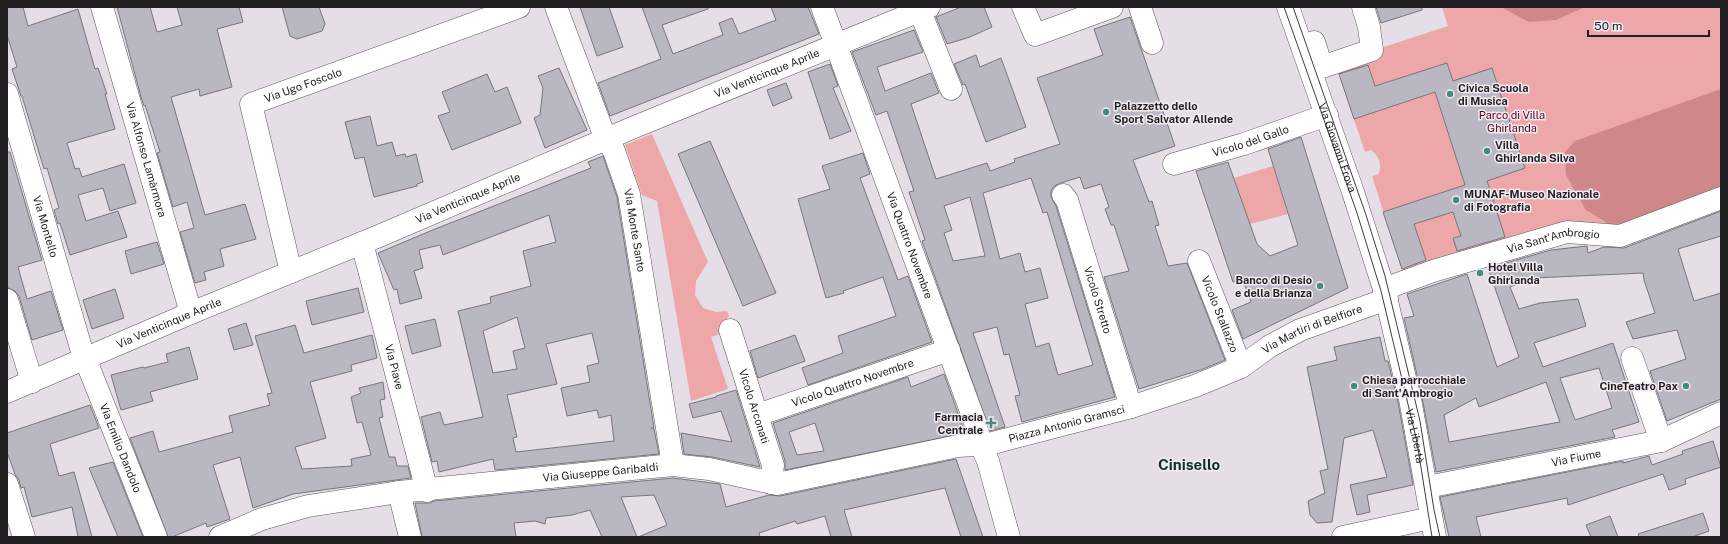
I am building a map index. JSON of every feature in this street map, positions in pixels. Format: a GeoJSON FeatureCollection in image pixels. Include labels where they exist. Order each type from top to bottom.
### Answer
{"type":"FeatureCollection","features":[{"type":"Feature","properties":{"kind":"street","name":"Via Alfonso Lamàrmora"},"geometry":{"type":"LineString","coordinates":[[102,7],[191,313]]}},
{"type":"Feature","properties":{"kind":"street","name":"Via Ugo Foscolo"},"geometry":{"type":"LineString","coordinates":[[291,272],[251,104],[519,7]]}},
{"type":"Feature","properties":{"kind":"street","name":"Via Monte Santo"},"geometry":{"type":"LineString","coordinates":[[556,7],[607,139],[614,151],[629,194],[672,465]]}},
{"type":"Feature","properties":{"kind":"street","name":"Via Quattro Novembre"},"geometry":{"type":"LineString","coordinates":[[822,7],[949,350],[981,445]]}},
{"type":"Feature","properties":{"kind":"street"},"geometry":{"type":"LineString","coordinates":[[1023,7],[1035,35],[1112,7]]}},
{"type":"Feature","properties":{"kind":"street"},"geometry":{"type":"LineString","coordinates":[[1140,7],[1152,43]]}},
{"type":"Feature","properties":{"kind":"street","name":"Via Giovanni Frova"},"geometry":{"type":"LineString","coordinates":[[1288,7],[1363,221],[1386,294]]}},
{"type":"Feature","properties":{"kind":"street"},"geometry":{"type":"LineString","coordinates":[[1302,7],[1322,67],[1372,50],[1369,27],[1363,7]]}},
{"type":"Feature","properties":{"kind":"street","name":"Via Venticinque Aprile"},"geometry":{"type":"LineString","coordinates":[[7,392],[85,360],[191,313],[362,243],[607,139],[925,9]]}},
{"type":"Feature","properties":{"kind":"street"},"geometry":{"type":"LineString","coordinates":[[925,9],[951,89]]}},
{"type":"Feature","properties":{"kind":"street","name":"Via Montello"},"geometry":{"type":"LineString","coordinates":[[7,94],[85,360]]}},
{"type":"Feature","properties":{"kind":"street","name":"Vicolo del Gallo"},"geometry":{"type":"LineString","coordinates":[[1174,164],[1244,144],[1327,116]]}},
{"type":"Feature","properties":{"kind":"street","name":"Vicolo Stretto"},"geometry":{"type":"LineString","coordinates":[[1063,195],[1069,206],[1131,407]]}},
{"type":"Feature","properties":{"kind":"street","name":"Via Sant'Ambrogio"},"geometry":{"type":"LineString","coordinates":[[1386,294],[1433,271],[1567,232],[1620,236],[1721,198]]}},
{"type":"Feature","properties":{"kind":"street","name":"Via Piave"},"geometry":{"type":"LineString","coordinates":[[362,243],[427,491]]}},
{"type":"Feature","properties":{"kind":"street","name":"Vicolo Stallazzo"},"geometry":{"type":"LineString","coordinates":[[1199,261],[1241,367]]}},
{"type":"Feature","properties":{"kind":"street","name":"Via Martiri di Belfiore"},"geometry":{"type":"LineString","coordinates":[[1241,367],[1270,346],[1300,330],[1386,294]]}},
{"type":"Feature","properties":{"kind":"street","name":"Via Libertà"},"geometry":{"type":"LineString","coordinates":[[1386,294],[1427,486],[1433,528]]}},
{"type":"Feature","properties":{"kind":"street"},"geometry":{"type":"LineString","coordinates":[[7,300],[32,382]]}},
{"type":"Feature","properties":{"kind":"street","name":"Vicolo Arconati"},"geometry":{"type":"LineString","coordinates":[[730,330],[772,465],[771,483]]}},
{"type":"Feature","properties":{"kind":"street","name":"Vicolo Quattro Novembre"},"geometry":{"type":"LineString","coordinates":[[757,415],[949,350]]}},
{"type":"Feature","properties":{"kind":"street"},"geometry":{"type":"LineString","coordinates":[[1632,358],[1661,440]]}},
{"type":"Feature","properties":{"kind":"street","name":"Via Emilio Dandolo"},"geometry":{"type":"LineString","coordinates":[[85,360],[156,537]]}},
{"type":"Feature","properties":{"kind":"street","name":"Piazza Antonio Gramsci"},"geometry":{"type":"LineString","coordinates":[[981,445],[1131,407],[1195,386],[1241,367]]}},
{"type":"Feature","properties":{"kind":"street","name":"Via Fiume"},"geometry":{"type":"LineString","coordinates":[[1427,486],[1661,440],[1721,413]]}},
{"type":"Feature","properties":{"kind":"street"},"geometry":{"type":"LineString","coordinates":[[981,445],[988,461],[1009,537]]}},
{"type":"Feature","properties":{"kind":"street","name":"Via Giuseppe Garibaldi"},"geometry":{"type":"LineString","coordinates":[[220,537],[262,519],[308,506],[399,492],[427,491],[672,465],[709,469],[777,484],[812,478],[958,446],[981,445]]}},
{"type":"Feature","properties":{"kind":"street"},"geometry":{"type":"LineString","coordinates":[[7,484],[24,537]]}},
{"type":"Feature","properties":{"kind":"street"},"geometry":{"type":"LineString","coordinates":[[399,492],[410,537]]}},
{"type":"Feature","properties":{"kind":"street"},"geometry":{"type":"LineString","coordinates":[[1343,537],[1433,528]]}},
{"type":"Feature","properties":{"kind":"green space","name":"Parco di Villa Ghirlanda"},"geometry":{"type":"Polygon","coordinates":[[[1442,7],[1721,7],[1721,190],[1617,229],[1404,276],[1372,176],[1379,174],[1379,160],[1371,150],[1365,152],[1335,63],[1448,26],[1442,7]]]}},
{"type":"Feature","properties":{"kind":"green space"},"geometry":{"type":"Polygon","coordinates":[[[652,134],[708,262],[696,281],[695,295],[703,308],[716,312],[727,311],[729,316],[725,322],[723,333],[711,337],[728,389],[691,401],[657,201],[642,195],[625,145],[652,134]]]}},
{"type":"Feature","properties":{"kind":"green space"},"geometry":{"type":"Polygon","coordinates":[[[1273,166],[1288,214],[1250,224],[1234,178],[1273,166]]]}},
{"type":"Feature","properties":{"kind":"shaded area"},"geometry":{"type":"Polygon","coordinates":[[[1501,7],[1585,7],[1556,20],[1529,22],[1501,7]]]}},
{"type":"Feature","properties":{"kind":"shaded area"},"geometry":{"type":"Polygon","coordinates":[[[1721,89],[1721,190],[1617,229],[1586,210],[1566,175],[1565,152],[1575,141],[1721,89]]]}},
{"type":"Feature","properties":{"kind":"building"},"geometry":{"type":"Polygon","coordinates":[[[7,7],[23,7],[28,26],[78,9],[95,69],[98,68],[107,94],[105,94],[115,129],[67,143],[75,169],[79,168],[82,177],[124,164],[136,203],[110,211],[103,188],[78,195],[86,221],[118,211],[127,237],[70,255],[60,223],[58,224],[54,210],[59,208],[47,168],[44,169],[22,96],[12,69],[17,67],[7,35],[7,7]]]}},
{"type":"Feature","properties":{"kind":"building"},"geometry":{"type":"Polygon","coordinates":[[[117,7],[150,7],[157,32],[182,25],[177,7],[239,7],[243,22],[217,29],[232,87],[200,96],[199,89],[171,97],[205,215],[245,204],[256,239],[220,249],[224,266],[204,272],[206,280],[195,283],[180,232],[194,228],[187,202],[173,207],[157,153],[160,152],[141,97],[117,7]]]}},
{"type":"Feature","properties":{"kind":"building"},"geometry":{"type":"Polygon","coordinates":[[[282,7],[319,7],[325,24],[322,31],[297,39],[290,36],[282,7]]]}},
{"type":"Feature","properties":{"kind":"building"},"geometry":{"type":"Polygon","coordinates":[[[580,7],[609,7],[623,47],[597,56],[580,7]]]}},
{"type":"Feature","properties":{"kind":"building"},"geometry":{"type":"Polygon","coordinates":[[[642,7],[708,7],[708,9],[662,25],[673,54],[723,35],[719,23],[732,18],[739,34],[776,20],[771,7],[808,7],[819,34],[610,116],[598,83],[661,59],[642,7]]]}},
{"type":"Feature","properties":{"kind":"building"},"geometry":{"type":"Polygon","coordinates":[[[961,7],[984,7],[992,27],[970,37],[947,44],[936,17],[961,7]]]}},
{"type":"Feature","properties":{"kind":"building"},"geometry":{"type":"Polygon","coordinates":[[[1376,7],[1422,7],[1422,10],[1381,23],[1376,7]]]}},
{"type":"Feature","properties":{"kind":"building"},"geometry":{"type":"Polygon","coordinates":[[[1130,17],[1175,146],[1133,160],[1149,202],[1152,201],[1159,225],[1155,226],[1168,266],[1187,263],[1225,360],[1203,369],[1139,389],[1104,277],[1129,271],[1114,225],[1111,225],[1105,209],[1109,207],[1101,184],[1084,189],[1080,177],[1054,186],[1051,191],[1051,197],[1056,206],[1115,397],[1022,422],[1015,396],[1020,395],[1009,354],[1004,355],[997,327],[973,333],[1005,427],[990,431],[922,241],[925,240],[909,192],[914,191],[887,111],[876,115],[852,52],[914,30],[923,52],[877,67],[885,91],[931,73],[939,93],[911,104],[936,179],[987,163],[990,171],[1015,162],[1014,159],[1060,144],[1037,78],[1103,55],[1094,29],[1130,17]],[[1031,178],[983,193],[1000,259],[1020,253],[1025,272],[1040,268],[1048,298],[1025,304],[1036,347],[1049,343],[1058,375],[1093,365],[1047,212],[1043,213],[1031,178]],[[970,197],[944,206],[952,230],[944,233],[953,261],[985,256],[970,197]]]}},
{"type":"Feature","properties":{"kind":"building"},"geometry":{"type":"Polygon","coordinates":[[[976,55],[980,67],[1001,58],[1026,127],[986,142],[965,84],[963,85],[954,64],[976,55]]]}},
{"type":"Feature","properties":{"kind":"building","name":"Villa Ghirlanda Silva"},"geometry":{"type":"Polygon","coordinates":[[[1447,63],[1453,81],[1492,68],[1525,168],[1487,181],[1505,237],[1457,251],[1453,238],[1461,236],[1453,212],[1414,224],[1426,260],[1402,269],[1383,212],[1465,185],[1435,92],[1354,119],[1339,74],[1368,65],[1375,86],[1447,63]]]}},
{"type":"Feature","properties":{"kind":"building"},"geometry":{"type":"Polygon","coordinates":[[[830,64],[838,86],[833,88],[851,131],[830,139],[808,72],[830,64]]]}},
{"type":"Feature","properties":{"kind":"building"},"geometry":{"type":"Polygon","coordinates":[[[559,68],[587,130],[545,148],[534,118],[540,115],[543,88],[538,76],[559,68]]]}},
{"type":"Feature","properties":{"kind":"building"},"geometry":{"type":"Polygon","coordinates":[[[487,74],[495,92],[507,87],[521,123],[452,150],[438,116],[450,112],[442,92],[487,74]]]}},
{"type":"Feature","properties":{"kind":"building"},"geometry":{"type":"Polygon","coordinates":[[[786,83],[792,98],[773,106],[767,90],[786,83]]]}},
{"type":"Feature","properties":{"kind":"building"},"geometry":{"type":"Polygon","coordinates":[[[370,116],[377,146],[392,142],[396,156],[405,154],[406,157],[416,154],[423,182],[417,184],[417,186],[374,197],[364,157],[355,159],[345,122],[370,116]]]}},
{"type":"Feature","properties":{"kind":"building"},"geometry":{"type":"Polygon","coordinates":[[[1301,137],[1348,288],[1243,339],[1232,310],[1251,302],[1243,280],[1233,282],[1196,171],[1228,162],[1257,244],[1270,256],[1298,245],[1268,149],[1301,137]]]}},
{"type":"Feature","properties":{"kind":"building"},"geometry":{"type":"Polygon","coordinates":[[[710,141],[776,293],[743,306],[678,154],[710,141]]]}},
{"type":"Feature","properties":{"kind":"building"},"geometry":{"type":"Polygon","coordinates":[[[7,152],[10,152],[42,260],[18,267],[27,299],[51,291],[63,330],[32,340],[19,296],[15,291],[8,288],[7,284],[7,152]]]}},
{"type":"Feature","properties":{"kind":"building"},"geometry":{"type":"Polygon","coordinates":[[[863,153],[870,174],[860,178],[898,280],[908,276],[932,342],[808,385],[802,368],[843,353],[838,336],[896,316],[883,277],[843,291],[844,293],[826,298],[798,199],[830,189],[822,166],[863,153]]]}},
{"type":"Feature","properties":{"kind":"building"},"geometry":{"type":"Polygon","coordinates":[[[603,156],[617,197],[654,428],[651,428],[654,429],[659,454],[495,470],[493,459],[439,472],[437,461],[432,462],[421,417],[440,412],[444,425],[483,417],[458,311],[491,303],[490,297],[531,286],[523,251],[556,242],[549,215],[443,255],[440,245],[419,250],[423,268],[414,271],[422,298],[400,304],[397,289],[394,290],[378,253],[591,168],[588,162],[603,156]],[[517,317],[483,331],[493,373],[517,369],[513,351],[525,348],[517,317]],[[592,333],[546,344],[557,384],[507,395],[517,437],[513,438],[516,452],[614,441],[611,415],[599,418],[597,410],[567,416],[561,388],[590,382],[587,366],[599,363],[592,333]]]}},
{"type":"Feature","properties":{"kind":"building"},"geometry":{"type":"Polygon","coordinates":[[[1721,211],[1721,236],[1678,249],[1694,301],[1721,293],[1721,399],[1667,421],[1650,371],[1686,359],[1677,330],[1633,339],[1626,322],[1655,313],[1643,273],[1533,278],[1510,287],[1519,309],[1540,303],[1578,299],[1586,326],[1534,343],[1543,367],[1613,343],[1639,422],[1612,430],[1615,437],[1436,472],[1422,397],[1404,318],[1414,316],[1407,294],[1467,274],[1497,367],[1519,357],[1488,268],[1551,250],[1587,246],[1588,253],[1604,247],[1624,248],[1721,211]],[[1599,368],[1560,378],[1575,420],[1612,408],[1599,368]],[[1546,382],[1479,407],[1476,398],[1444,415],[1449,442],[1560,422],[1546,382]]]}},
{"type":"Feature","properties":{"kind":"building"},"geometry":{"type":"Polygon","coordinates":[[[157,242],[164,264],[131,274],[125,251],[157,242]]]}},
{"type":"Feature","properties":{"kind":"building"},"geometry":{"type":"Polygon","coordinates":[[[358,288],[364,312],[312,325],[306,301],[358,288]]]}},
{"type":"Feature","properties":{"kind":"building"},"geometry":{"type":"Polygon","coordinates":[[[115,289],[124,318],[92,329],[83,300],[115,289]]]}},
{"type":"Feature","properties":{"kind":"building"},"geometry":{"type":"Polygon","coordinates":[[[435,319],[441,346],[412,354],[405,326],[435,319]]]}},
{"type":"Feature","properties":{"kind":"building"},"geometry":{"type":"Polygon","coordinates":[[[246,323],[253,345],[234,350],[228,329],[246,323]]]}},
{"type":"Feature","properties":{"kind":"building"},"geometry":{"type":"Polygon","coordinates":[[[295,325],[304,353],[372,335],[377,358],[351,365],[352,371],[310,382],[326,438],[295,447],[302,469],[352,466],[351,459],[371,455],[362,422],[357,423],[351,397],[361,393],[359,388],[383,382],[385,399],[380,400],[383,417],[379,418],[389,457],[395,457],[397,466],[408,466],[411,478],[293,494],[253,508],[240,457],[213,465],[230,519],[207,527],[206,523],[172,537],[168,537],[130,438],[153,431],[159,452],[233,432],[229,416],[270,405],[267,394],[272,393],[255,336],[295,325]]]}},
{"type":"Feature","properties":{"kind":"building"},"geometry":{"type":"Polygon","coordinates":[[[795,335],[805,361],[758,378],[750,351],[795,335]]]}},
{"type":"Feature","properties":{"kind":"building"},"geometry":{"type":"Polygon","coordinates":[[[1380,337],[1385,361],[1388,361],[1398,402],[1413,485],[1367,495],[1370,512],[1357,515],[1350,485],[1387,477],[1373,430],[1344,438],[1332,522],[1317,523],[1310,515],[1308,501],[1325,493],[1320,471],[1328,469],[1307,367],[1337,360],[1334,347],[1380,337]]]}},
{"type":"Feature","properties":{"kind":"building"},"geometry":{"type":"Polygon","coordinates":[[[189,347],[198,379],[150,392],[153,401],[121,410],[111,375],[168,362],[166,354],[189,347]]]}},
{"type":"Feature","properties":{"kind":"building"},"geometry":{"type":"Polygon","coordinates":[[[944,374],[965,433],[785,470],[785,461],[773,423],[908,377],[911,387],[944,374]],[[815,423],[789,432],[797,455],[824,451],[815,423]]]}},
{"type":"Feature","properties":{"kind":"building"},"geometry":{"type":"Polygon","coordinates":[[[736,390],[760,467],[712,457],[684,454],[681,433],[732,442],[721,411],[693,418],[689,404],[736,390]]]}},
{"type":"Feature","properties":{"kind":"building"},"geometry":{"type":"Polygon","coordinates":[[[90,405],[99,428],[50,444],[59,476],[74,472],[92,537],[78,537],[72,507],[32,517],[24,487],[21,488],[7,452],[7,433],[90,405]]]}},
{"type":"Feature","properties":{"kind":"building"},"geometry":{"type":"Polygon","coordinates":[[[1713,441],[1721,467],[1685,479],[1686,484],[1669,490],[1663,474],[1568,505],[1567,498],[1476,517],[1481,537],[1449,537],[1440,497],[1623,461],[1623,463],[1649,456],[1652,465],[1683,454],[1682,451],[1713,441]]]}},
{"type":"Feature","properties":{"kind":"building"},"geometry":{"type":"Polygon","coordinates":[[[956,459],[983,537],[961,537],[945,488],[844,510],[852,537],[831,537],[825,516],[797,524],[795,521],[759,533],[760,537],[638,537],[667,525],[654,495],[621,497],[637,537],[602,537],[590,510],[572,515],[546,518],[545,524],[535,521],[514,523],[516,537],[422,537],[415,503],[430,503],[434,501],[673,478],[720,484],[726,507],[769,495],[780,496],[956,459]]]}},
{"type":"Feature","properties":{"kind":"building"},"geometry":{"type":"Polygon","coordinates":[[[113,462],[143,537],[118,537],[89,468],[113,462]]]}},
{"type":"Feature","properties":{"kind":"building"},"geometry":{"type":"Polygon","coordinates":[[[1703,513],[1709,531],[1692,537],[1639,537],[1638,534],[1703,513]]]}},
{"type":"Feature","properties":{"kind":"building"},"geometry":{"type":"Polygon","coordinates":[[[1610,516],[1618,537],[1591,537],[1586,525],[1610,516]]]}},
{"type":"Feature","properties":{"kind":"tram line"},"geometry":{"type":"LineString","coordinates":[[1284,7],[1357,213],[1381,291],[1417,442],[1432,537]]}},
{"type":"Feature","properties":{"kind":"tram line"},"geometry":{"type":"LineString","coordinates":[[1293,7],[1366,215],[1385,276],[1420,421],[1434,510],[1440,537]]}},
{"type":"Feature","properties":{"kind":"place","name":"Civica Scuola di Musica"},"geometry":{"type":"Point","coordinates":[1450,94]}},
{"type":"Feature","properties":{"kind":"place","name":"Palazzetto dello Sport Salvator Allende"},"geometry":{"type":"Point","coordinates":[1106,112]}},
{"type":"Feature","properties":{"kind":"place","name":"Villa Ghirlanda Silva"},"geometry":{"type":"Point","coordinates":[1487,151]}},
{"type":"Feature","properties":{"kind":"place","name":"MUNAF-Museo Nazionale di Fotografia"},"geometry":{"type":"Point","coordinates":[1456,200]}},
{"type":"Feature","properties":{"kind":"place","name":"Hotel Villa Ghirlanda"},"geometry":{"type":"Point","coordinates":[1480,273]}},
{"type":"Feature","properties":{"kind":"place","name":"Banco di Desio e della Brianza"},"geometry":{"type":"Point","coordinates":[1320,286]}},
{"type":"Feature","properties":{"kind":"place","name":"Chiesa parrocchiale di Sant'Ambrogio"},"geometry":{"type":"Point","coordinates":[1354,386]}},
{"type":"Feature","properties":{"kind":"place","name":"CineTeatro Pax"},"geometry":{"type":"Point","coordinates":[1686,386]}},
{"type":"Feature","properties":{"kind":"place","name":"Farmacia Centrale"},"geometry":{"type":"Point","coordinates":[991,423]}},
{"type":"Feature","properties":{"kind":"district","name":"Cinisello"},"geometry":{"type":"Point","coordinates":[1189,465]}}]}
